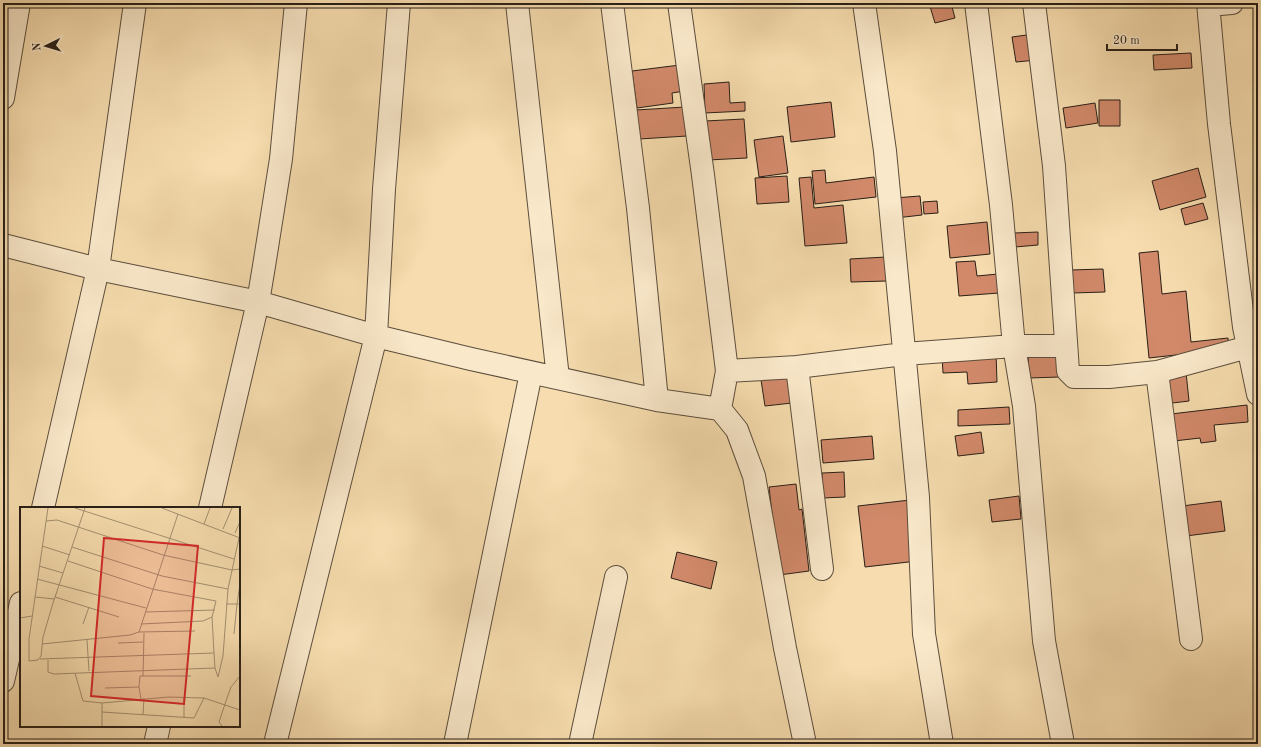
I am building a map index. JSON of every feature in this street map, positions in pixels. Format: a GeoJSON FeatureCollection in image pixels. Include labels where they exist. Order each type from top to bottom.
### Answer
{"type":"FeatureCollection","features":[{"type":"Feature","properties":{"kind":"street"},"geometry":{"type":"LineString","coordinates":[[3,98],[19,3]]}},
{"type":"Feature","properties":{"kind":"street"},"geometry":{"type":"LineString","coordinates":[[43,507],[98,269],[135,3]]}},
{"type":"Feature","properties":{"kind":"street"},"geometry":{"type":"LineString","coordinates":[[210,507],[258,302],[281,159],[296,3]]}},
{"type":"Feature","properties":{"kind":"street"},"geometry":{"type":"LineString","coordinates":[[275,744],[376,336],[384,189],[399,3]]}},
{"type":"Feature","properties":{"kind":"street"},"geometry":{"type":"LineString","coordinates":[[517,3],[558,378]]}},
{"type":"Feature","properties":{"kind":"street"},"geometry":{"type":"LineString","coordinates":[[612,3],[638,208],[657,400]]}},
{"type":"Feature","properties":{"kind":"street"},"geometry":{"type":"LineString","coordinates":[[679,3],[703,175],[727,371],[720,409]]}},
{"type":"Feature","properties":{"kind":"street"},"geometry":{"type":"LineString","coordinates":[[864,3],[885,151],[918,497],[924,634],[942,744]]}},
{"type":"Feature","properties":{"kind":"street"},"geometry":{"type":"LineString","coordinates":[[976,3],[1001,205],[1014,346],[1024,406],[1044,641],[1063,744]]}},
{"type":"Feature","properties":{"kind":"street"},"geometry":{"type":"LineString","coordinates":[[1034,3],[1054,166],[1068,371],[1074,377],[1108,377],[1157,372],[1250,333]]}},
{"type":"Feature","properties":{"kind":"street"},"geometry":{"type":"LineString","coordinates":[[1232,3],[1208,4],[1219,124],[1258,394]]}},
{"type":"Feature","properties":{"kind":"street"},"geometry":{"type":"LineString","coordinates":[[3,245],[98,269],[258,302],[376,336],[531,373],[657,400],[720,409],[737,430],[754,476],[805,744]]}},
{"type":"Feature","properties":{"kind":"street"},"geometry":{"type":"LineString","coordinates":[[727,371],[797,367],[904,354],[1014,346],[1066,346]]}},
{"type":"Feature","properties":{"kind":"street"},"geometry":{"type":"LineString","coordinates":[[797,367],[822,569]]}},
{"type":"Feature","properties":{"kind":"street"},"geometry":{"type":"LineString","coordinates":[[1157,372],[1191,639]]}},
{"type":"Feature","properties":{"kind":"street"},"geometry":{"type":"LineString","coordinates":[[455,744],[531,373]]}},
{"type":"Feature","properties":{"kind":"street"},"geometry":{"type":"LineString","coordinates":[[580,744],[616,577]]}},
{"type":"Feature","properties":{"kind":"street"},"geometry":{"type":"LineString","coordinates":[[3,681],[20,607]]}},
{"type":"Feature","properties":{"kind":"street"},"geometry":{"type":"LineString","coordinates":[[155,744],[159,727]]}},
{"type":"Feature","properties":{"kind":"building"},"geometry":{"type":"Polygon","coordinates":[[[929,3],[951,3],[955,18],[935,23],[929,3]]]}},
{"type":"Feature","properties":{"kind":"building"},"geometry":{"type":"Polygon","coordinates":[[[1034,34],[1037,60],[1016,62],[1012,37],[1034,34]]]}},
{"type":"Feature","properties":{"kind":"building"},"geometry":{"type":"Polygon","coordinates":[[[1191,53],[1192,68],[1154,70],[1153,55],[1191,53]]]}},
{"type":"Feature","properties":{"kind":"building"},"geometry":{"type":"Polygon","coordinates":[[[688,64],[691,90],[672,93],[673,103],[637,108],[632,71],[688,64]]]}},
{"type":"Feature","properties":{"kind":"building"},"geometry":{"type":"Polygon","coordinates":[[[729,82],[730,103],[745,102],[745,111],[705,113],[704,84],[729,82]]]}},
{"type":"Feature","properties":{"kind":"building"},"geometry":{"type":"Polygon","coordinates":[[[1099,100],[1120,100],[1120,126],[1099,126],[1099,100]]]}},
{"type":"Feature","properties":{"kind":"building"},"geometry":{"type":"Polygon","coordinates":[[[831,102],[835,137],[791,142],[787,107],[831,102]]]}},
{"type":"Feature","properties":{"kind":"building"},"geometry":{"type":"Polygon","coordinates":[[[1095,103],[1098,123],[1066,128],[1063,108],[1095,103]]]}},
{"type":"Feature","properties":{"kind":"building"},"geometry":{"type":"Polygon","coordinates":[[[685,107],[687,136],[639,139],[636,110],[685,107]]]}},
{"type":"Feature","properties":{"kind":"building"},"geometry":{"type":"Polygon","coordinates":[[[744,119],[747,158],[708,160],[705,121],[744,119]]]}},
{"type":"Feature","properties":{"kind":"building"},"geometry":{"type":"Polygon","coordinates":[[[783,136],[788,173],[759,177],[754,140],[783,136]]]}},
{"type":"Feature","properties":{"kind":"building"},"geometry":{"type":"Polygon","coordinates":[[[1198,168],[1206,197],[1160,210],[1152,181],[1198,168]]]}},
{"type":"Feature","properties":{"kind":"building"},"geometry":{"type":"Polygon","coordinates":[[[825,170],[826,183],[874,177],[876,197],[815,204],[812,171],[825,170]]]}},
{"type":"Feature","properties":{"kind":"building"},"geometry":{"type":"Polygon","coordinates":[[[787,176],[789,202],[757,204],[755,178],[787,176]]]}},
{"type":"Feature","properties":{"kind":"building"},"geometry":{"type":"Polygon","coordinates":[[[811,177],[814,208],[843,205],[847,243],[805,246],[799,178],[811,177]]]}},
{"type":"Feature","properties":{"kind":"building"},"geometry":{"type":"Polygon","coordinates":[[[920,196],[922,215],[896,218],[894,198],[920,196]]]}},
{"type":"Feature","properties":{"kind":"building"},"geometry":{"type":"Polygon","coordinates":[[[937,201],[938,213],[924,214],[923,202],[937,201]]]}},
{"type":"Feature","properties":{"kind":"building"},"geometry":{"type":"Polygon","coordinates":[[[1203,203],[1208,219],[1185,225],[1181,209],[1203,203]]]}},
{"type":"Feature","properties":{"kind":"building"},"geometry":{"type":"Polygon","coordinates":[[[987,222],[990,254],[950,258],[947,226],[987,222]]]}},
{"type":"Feature","properties":{"kind":"building"},"geometry":{"type":"Polygon","coordinates":[[[1038,232],[1038,245],[1015,247],[1014,233],[1038,232]]]}},
{"type":"Feature","properties":{"kind":"building"},"geometry":{"type":"Polygon","coordinates":[[[1158,251],[1162,294],[1186,291],[1191,342],[1228,338],[1229,349],[1149,358],[1139,253],[1158,251]]]}},
{"type":"Feature","properties":{"kind":"building"},"geometry":{"type":"Polygon","coordinates":[[[886,257],[887,281],[851,282],[850,259],[886,257]]]}},
{"type":"Feature","properties":{"kind":"building"},"geometry":{"type":"Polygon","coordinates":[[[975,261],[977,276],[998,274],[999,293],[959,296],[956,262],[975,261]]]}},
{"type":"Feature","properties":{"kind":"building"},"geometry":{"type":"Polygon","coordinates":[[[1103,269],[1105,292],[1072,293],[1071,270],[1103,269]]]}},
{"type":"Feature","properties":{"kind":"building"},"geometry":{"type":"Polygon","coordinates":[[[996,353],[997,382],[968,384],[967,372],[943,373],[942,355],[996,353]]]}},
{"type":"Feature","properties":{"kind":"building"},"geometry":{"type":"Polygon","coordinates":[[[1059,354],[1060,377],[1029,378],[1028,355],[1059,354]]]}},
{"type":"Feature","properties":{"kind":"building"},"geometry":{"type":"Polygon","coordinates":[[[1186,372],[1189,401],[1164,404],[1161,375],[1186,372]]]}},
{"type":"Feature","properties":{"kind":"building"},"geometry":{"type":"Polygon","coordinates":[[[789,376],[792,403],[765,406],[761,380],[789,376]]]}},
{"type":"Feature","properties":{"kind":"building"},"geometry":{"type":"Polygon","coordinates":[[[1247,405],[1248,422],[1214,425],[1216,441],[1201,443],[1200,438],[1174,441],[1171,414],[1247,405]]]}},
{"type":"Feature","properties":{"kind":"building"},"geometry":{"type":"Polygon","coordinates":[[[1009,407],[1010,424],[958,426],[958,410],[1009,407]]]}},
{"type":"Feature","properties":{"kind":"building"},"geometry":{"type":"Polygon","coordinates":[[[981,432],[984,453],[958,456],[955,436],[981,432]]]}},
{"type":"Feature","properties":{"kind":"building"},"geometry":{"type":"Polygon","coordinates":[[[872,436],[874,459],[823,463],[821,440],[872,436]]]}},
{"type":"Feature","properties":{"kind":"building"},"geometry":{"type":"Polygon","coordinates":[[[844,472],[845,497],[823,498],[822,473],[844,472]]]}},
{"type":"Feature","properties":{"kind":"building"},"geometry":{"type":"Polygon","coordinates":[[[796,484],[799,510],[802,509],[809,571],[779,575],[769,487],[796,484]]]}},
{"type":"Feature","properties":{"kind":"building"},"geometry":{"type":"Polygon","coordinates":[[[1019,496],[1021,519],[992,522],[989,500],[1019,496]]]}},
{"type":"Feature","properties":{"kind":"building"},"geometry":{"type":"Polygon","coordinates":[[[910,500],[917,561],[865,567],[858,506],[910,500]]]}},
{"type":"Feature","properties":{"kind":"building"},"geometry":{"type":"Polygon","coordinates":[[[1221,501],[1225,531],[1186,536],[1182,506],[1221,501]]]}},
{"type":"Feature","properties":{"kind":"building"},"geometry":{"type":"Polygon","coordinates":[[[677,552],[717,562],[711,589],[671,578],[677,552]]]}}]}
